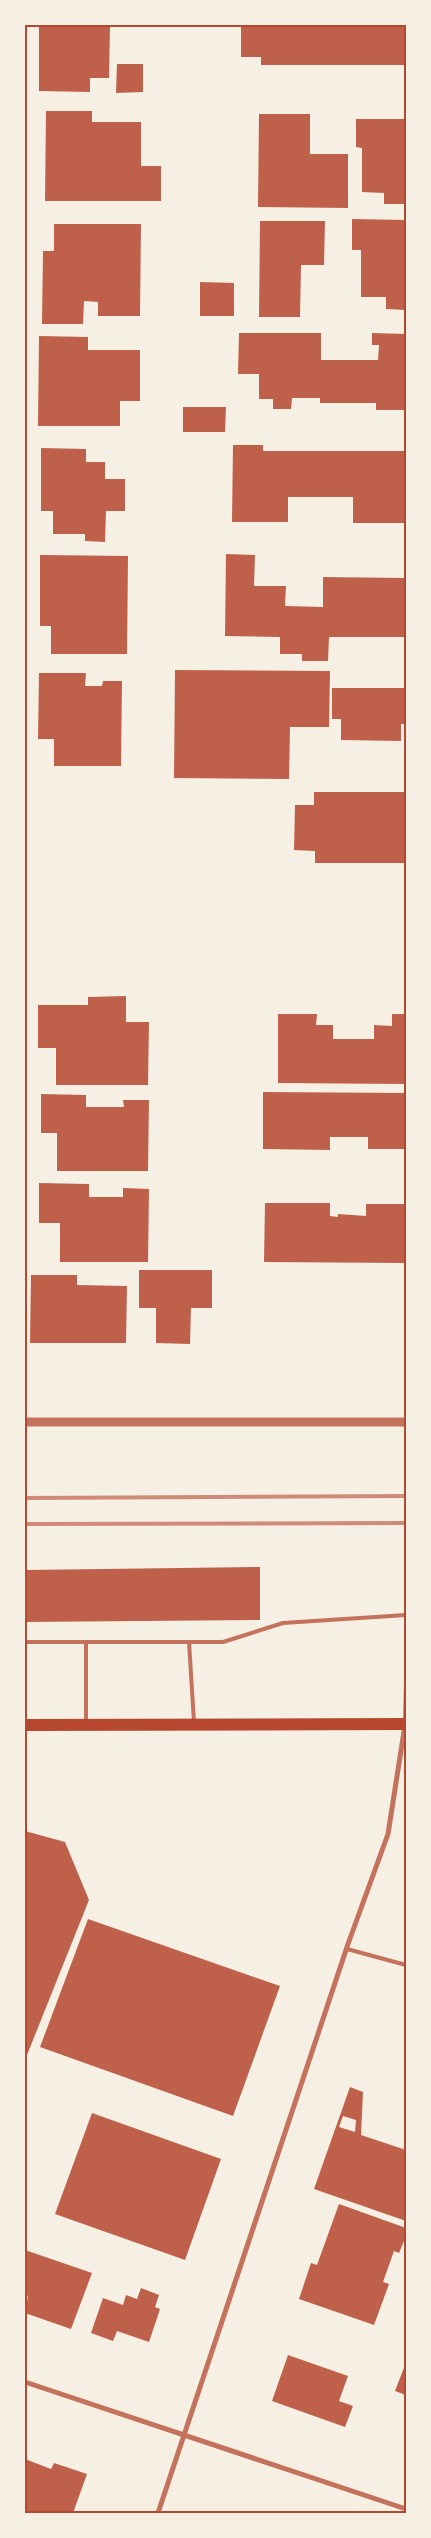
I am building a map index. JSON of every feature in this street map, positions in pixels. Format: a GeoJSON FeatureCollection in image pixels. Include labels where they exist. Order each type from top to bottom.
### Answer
{"type":"FeatureCollection","features":[{"type":"Feature","properties":{"kind":"main road"},"geometry":{"type":"LineString","coordinates":[[25,1726],[405,1724]]}},
{"type":"Feature","properties":{"kind":"street"},"geometry":{"type":"LineString","coordinates":[[25,1422],[406,1422]]}},
{"type":"Feature","properties":{"kind":"street"},"geometry":{"type":"LineString","coordinates":[[158,2513],[347,1949],[388,1834],[405,1724]]}},
{"type":"Feature","properties":{"kind":"street"},"geometry":{"type":"LineString","coordinates":[[25,2382],[184,2437],[406,2509]]}},
{"type":"Feature","properties":{"kind":"lane"},"geometry":{"type":"LineString","coordinates":[[25,1642],[223,1642],[283,1623],[406,1615]]}},
{"type":"Feature","properties":{"kind":"lane"},"geometry":{"type":"LineString","coordinates":[[86,1642],[86,1725]]}},
{"type":"Feature","properties":{"kind":"lane"},"geometry":{"type":"LineString","coordinates":[[190,1642],[194,1725]]}},
{"type":"Feature","properties":{"kind":"lane"},"geometry":{"type":"LineString","coordinates":[[405,1724],[406,1680]]}},
{"type":"Feature","properties":{"kind":"lane"},"geometry":{"type":"LineString","coordinates":[[347,1949],[406,1965]]}},
{"type":"Feature","properties":{"kind":"building"},"geometry":{"type":"Polygon","coordinates":[[[39,25],[110,25],[109,78],[90,78],[90,92],[39,91],[39,25]]]}},
{"type":"Feature","properties":{"kind":"building"},"geometry":{"type":"Polygon","coordinates":[[[241,25],[406,25],[406,65],[261,65],[261,57],[241,57],[241,25]]]}},
{"type":"Feature","properties":{"kind":"building"},"geometry":{"type":"Polygon","coordinates":[[[117,64],[143,64],[143,92],[116,93],[117,64]]]}},
{"type":"Feature","properties":{"kind":"building"},"geometry":{"type":"Polygon","coordinates":[[[46,111],[92,111],[92,122],[141,122],[141,166],[161,166],[161,201],[45,201],[46,111]]]}},
{"type":"Feature","properties":{"kind":"building"},"geometry":{"type":"Polygon","coordinates":[[[259,114],[310,114],[310,154],[348,154],[348,208],[258,207],[259,114]]]}},
{"type":"Feature","properties":{"kind":"building"},"geometry":{"type":"Polygon","coordinates":[[[356,119],[406,119],[406,204],[384,204],[384,193],[362,192],[362,148],[356,147],[356,119]]]}},
{"type":"Feature","properties":{"kind":"building"},"geometry":{"type":"Polygon","coordinates":[[[352,219],[406,220],[406,310],[386,309],[386,297],[361,297],[361,250],[352,250],[352,219]]]}},
{"type":"Feature","properties":{"kind":"building"},"geometry":{"type":"Polygon","coordinates":[[[260,221],[325,221],[324,265],[301,265],[300,317],[259,317],[260,221]]]}},
{"type":"Feature","properties":{"kind":"building"},"geometry":{"type":"Polygon","coordinates":[[[54,224],[141,224],[140,316],[98,316],[98,302],[84,301],[83,324],[42,324],[43,251],[54,251],[54,224]]]}},
{"type":"Feature","properties":{"kind":"building"},"geometry":{"type":"Polygon","coordinates":[[[200,282],[234,283],[234,316],[200,316],[200,282]]]}},
{"type":"Feature","properties":{"kind":"building"},"geometry":{"type":"Polygon","coordinates":[[[239,333],[321,333],[321,360],[378,360],[379,345],[372,345],[372,333],[406,334],[406,410],[376,410],[376,403],[320,403],[320,398],[292,398],[291,409],[273,409],[273,399],[259,399],[259,374],[238,374],[239,333]]]}},
{"type":"Feature","properties":{"kind":"building"},"geometry":{"type":"Polygon","coordinates":[[[39,336],[88,337],[88,350],[140,350],[140,401],[120,401],[120,426],[38,426],[39,336]]]}},
{"type":"Feature","properties":{"kind":"building"},"geometry":{"type":"Polygon","coordinates":[[[183,407],[226,407],[225,432],[183,432],[183,407]]]}},
{"type":"Feature","properties":{"kind":"building"},"geometry":{"type":"Polygon","coordinates":[[[233,445],[263,445],[263,451],[406,451],[406,523],[353,523],[353,497],[288,497],[288,522],[232,522],[233,445]]]}},
{"type":"Feature","properties":{"kind":"building"},"geometry":{"type":"Polygon","coordinates":[[[41,448],[86,449],[86,462],[105,462],[105,479],[125,479],[125,511],[106,511],[105,542],[85,541],[85,534],[53,534],[53,511],[41,511],[41,448]]]}},
{"type":"Feature","properties":{"kind":"building"},"geometry":{"type":"Polygon","coordinates":[[[226,554],[255,555],[254,586],[286,586],[285,606],[323,607],[323,577],[405,578],[406,637],[329,637],[328,661],[302,661],[302,654],[280,654],[280,637],[225,636],[226,554]]]}},
{"type":"Feature","properties":{"kind":"building"},"geometry":{"type":"Polygon","coordinates":[[[40,555],[128,556],[127,654],[51,654],[51,626],[40,626],[40,555]]]}},
{"type":"Feature","properties":{"kind":"building"},"geometry":{"type":"Polygon","coordinates":[[[175,670],[330,671],[329,727],[290,727],[289,779],[174,778],[175,670]]]}},
{"type":"Feature","properties":{"kind":"building"},"geometry":{"type":"Polygon","coordinates":[[[39,673],[86,673],[85,686],[102,686],[103,681],[122,681],[121,766],[54,766],[54,739],[38,739],[39,673]]]}},
{"type":"Feature","properties":{"kind":"building"},"geometry":{"type":"Polygon","coordinates":[[[332,688],[406,688],[406,724],[401,724],[401,741],[341,740],[341,719],[332,719],[332,688]]]}},
{"type":"Feature","properties":{"kind":"building"},"geometry":{"type":"Polygon","coordinates":[[[314,792],[406,792],[406,863],[315,863],[315,851],[294,850],[295,805],[314,805],[314,792]]]}},
{"type":"Feature","properties":{"kind":"building"},"geometry":{"type":"Polygon","coordinates":[[[126,996],[126,1022],[149,1022],[148,1085],[56,1085],[56,1048],[38,1048],[38,1005],[88,1005],[88,997],[126,996]]]}},
{"type":"Feature","properties":{"kind":"building"},"geometry":{"type":"Polygon","coordinates":[[[278,1014],[317,1014],[316,1025],[333,1025],[333,1039],[374,1039],[374,1025],[392,1026],[392,1014],[406,1014],[406,1084],[278,1083],[278,1014]]]}},
{"type":"Feature","properties":{"kind":"building"},"geometry":{"type":"Polygon","coordinates":[[[263,1092],[406,1093],[406,1149],[368,1149],[368,1137],[330,1137],[330,1150],[263,1149],[263,1092]]]}},
{"type":"Feature","properties":{"kind":"building"},"geometry":{"type":"Polygon","coordinates":[[[41,1094],[86,1095],[86,1107],[124,1107],[123,1100],[149,1100],[148,1171],[57,1171],[57,1133],[41,1133],[41,1094]]]}},
{"type":"Feature","properties":{"kind":"building"},"geometry":{"type":"Polygon","coordinates":[[[39,1183],[89,1184],[89,1197],[123,1197],[123,1188],[149,1189],[148,1262],[60,1262],[60,1223],[39,1223],[39,1183]]]}},
{"type":"Feature","properties":{"kind":"building"},"geometry":{"type":"Polygon","coordinates":[[[265,1203],[330,1203],[330,1216],[338,1217],[338,1214],[366,1216],[366,1204],[406,1204],[406,1263],[264,1262],[265,1203]]]}},
{"type":"Feature","properties":{"kind":"building"},"geometry":{"type":"Polygon","coordinates":[[[139,1270],[212,1270],[212,1308],[191,1308],[190,1344],[156,1343],[156,1308],[139,1308],[139,1270]]]}},
{"type":"Feature","properties":{"kind":"building"},"geometry":{"type":"Polygon","coordinates":[[[31,1275],[77,1275],[77,1285],[127,1286],[126,1343],[30,1343],[31,1275]]]}},
{"type":"Feature","properties":{"kind":"building"},"geometry":{"type":"Polygon","coordinates":[[[260,1567],[260,1620],[25,1622],[25,1570],[260,1567]]]}},
{"type":"Feature","properties":{"kind":"building"},"geometry":{"type":"Polygon","coordinates":[[[25,1831],[65,1842],[89,1900],[25,2060],[25,1831]]]}},
{"type":"Feature","properties":{"kind":"building"},"geometry":{"type":"Polygon","coordinates":[[[88,1919],[280,1986],[233,2116],[40,2047],[88,1919]]]}},
{"type":"Feature","properties":{"kind":"building"},"geometry":{"type":"Polygon","coordinates":[[[350,2087],[363,2092],[361,2135],[406,2150],[406,2221],[314,2189],[350,2087]],[[343,2116],[339,2127],[355,2132],[356,2120],[343,2116]]]}},
{"type":"Feature","properties":{"kind":"building"},"geometry":{"type":"Polygon","coordinates":[[[92,2113],[221,2159],[185,2260],[55,2214],[92,2113]]]}},
{"type":"Feature","properties":{"kind":"building"},"geometry":{"type":"Polygon","coordinates":[[[339,2204],[406,2228],[406,2236],[399,2253],[394,2251],[383,2282],[389,2284],[374,2325],[299,2299],[311,2263],[317,2265],[339,2204]]]}},
{"type":"Feature","properties":{"kind":"building"},"geometry":{"type":"Polygon","coordinates":[[[25,2250],[92,2273],[71,2329],[25,2313],[28,2296],[25,2294],[25,2250]]]}},
{"type":"Feature","properties":{"kind":"building"},"geometry":{"type":"Polygon","coordinates":[[[141,2288],[159,2295],[155,2307],[160,2309],[149,2342],[117,2331],[113,2341],[91,2333],[103,2298],[123,2305],[126,2295],[137,2299],[141,2288]]]}},
{"type":"Feature","properties":{"kind":"building"},"geometry":{"type":"Polygon","coordinates":[[[288,2355],[348,2376],[339,2401],[353,2406],[345,2427],[272,2401],[288,2355]]]}},
{"type":"Feature","properties":{"kind":"building"},"geometry":{"type":"Polygon","coordinates":[[[406,2365],[406,2395],[395,2391],[406,2365]]]}},
{"type":"Feature","properties":{"kind":"building"},"geometry":{"type":"Polygon","coordinates":[[[25,2459],[51,2469],[54,2463],[87,2474],[73,2513],[25,2513],[25,2459]]]}},
{"type":"Feature","properties":{"kind":"railway"},"geometry":{"type":"LineString","coordinates":[[25,1498],[406,1496]]}},
{"type":"Feature","properties":{"kind":"railway"},"geometry":{"type":"LineString","coordinates":[[25,1524],[406,1523]]}}]}
